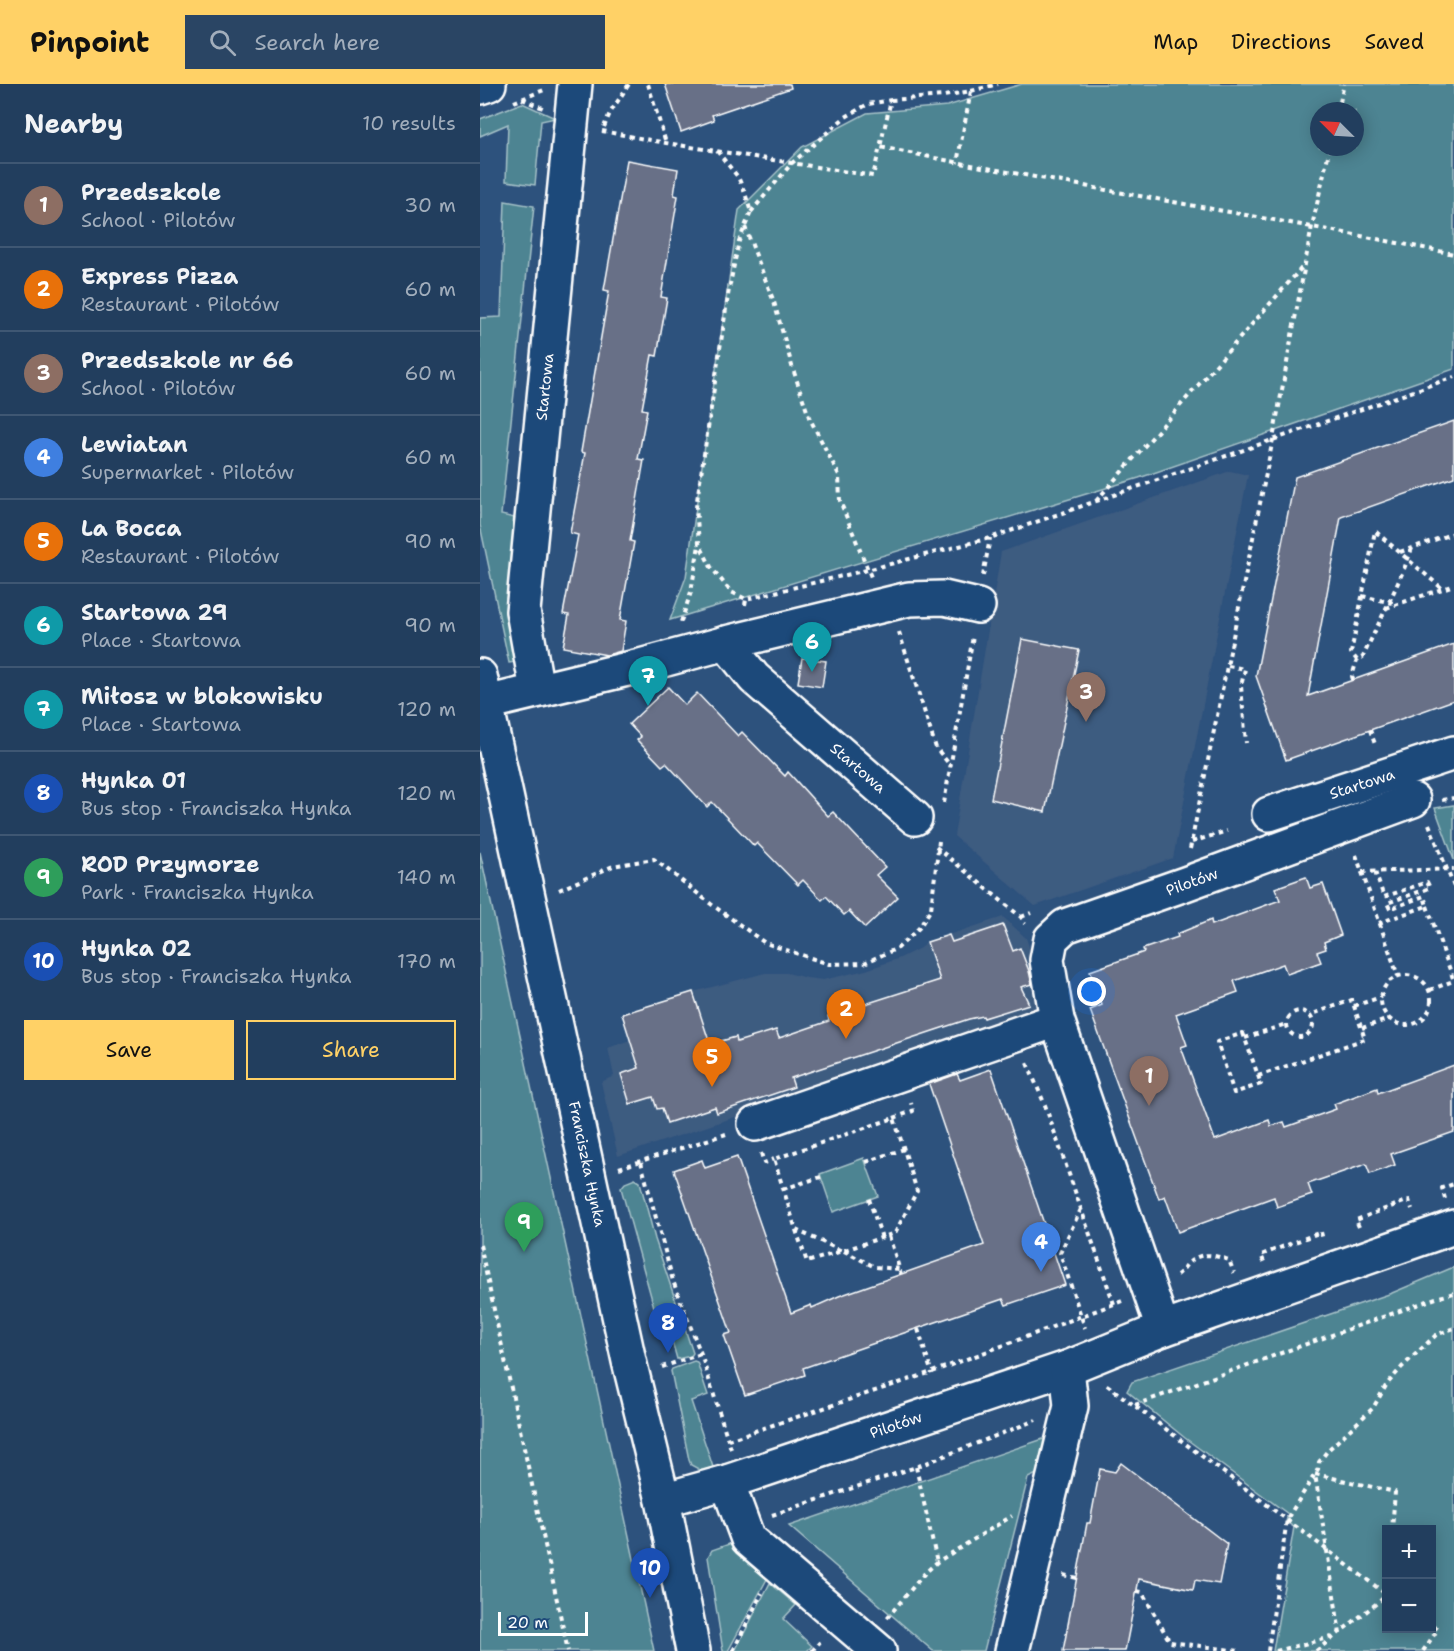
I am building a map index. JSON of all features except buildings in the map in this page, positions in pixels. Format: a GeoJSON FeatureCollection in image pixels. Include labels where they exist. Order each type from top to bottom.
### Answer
{"type":"FeatureCollection","features":[{"type":"Feature","properties":{"kind":"street","name":"Startowa"},"geometry":{"type":"LineString","coordinates":[[537,690],[522,611],[563,86]]}},
{"type":"Feature","properties":{"kind":"street"},"geometry":{"type":"LineString","coordinates":[[480,87],[499,94]]}},
{"type":"Feature","properties":{"kind":"street"},"geometry":{"type":"LineString","coordinates":[[483,690],[537,690],[909,599],[944,598],[978,606]]}},
{"type":"Feature","properties":{"kind":"street","name":"Startowa"},"geometry":{"type":"LineString","coordinates":[[726,643],[754,678],[933,821]]}},
{"type":"Feature","properties":{"kind":"street","name":"Franciszka Hynka"},"geometry":{"type":"LineString","coordinates":[[483,690],[629,1361],[663,1500],[693,1651]]}},
{"type":"Feature","properties":{"kind":"street","name":"Startowa"},"geometry":{"type":"LineString","coordinates":[[1269,814],[1454,753]]}},
{"type":"Feature","properties":{"kind":"street","name":"Pilotów"},"geometry":{"type":"LineString","coordinates":[[1163,1329],[1057,1020],[1047,960],[1051,939],[1065,926],[1346,825],[1420,807]]}},
{"type":"Feature","properties":{"kind":"street"},"geometry":{"type":"LineString","coordinates":[[755,1124],[1057,1020]]}},
{"type":"Feature","properties":{"kind":"street","name":"Pilotów"},"geometry":{"type":"LineString","coordinates":[[663,1500],[727,1482],[1067,1368],[1163,1329],[1454,1227]]}},
{"type":"Feature","properties":{"kind":"street"},"geometry":{"type":"LineString","coordinates":[[1012,1651],[1071,1406],[1067,1368]]}},
{"type":"Feature","properties":{"kind":"street"},"geometry":{"type":"LineString","coordinates":[[727,1482],[748,1539],[873,1646]]}},
{"type":"Feature","properties":{"kind":"path"},"geometry":{"type":"LineString","coordinates":[[602,131],[610,113],[629,84]]}},
{"type":"Feature","properties":{"kind":"path"},"geometry":{"type":"LineString","coordinates":[[648,84],[666,143]]}},
{"type":"Feature","properties":{"kind":"path"},"geometry":{"type":"LineString","coordinates":[[678,627],[691,592],[699,543],[696,507],[729,289],[739,242],[751,212],[792,163],[844,118],[868,104],[945,96],[998,84]]}},
{"type":"Feature","properties":{"kind":"path"},"geometry":{"type":"LineString","coordinates":[[1340,102],[1344,84]]}},
{"type":"Feature","properties":{"kind":"path"},"geometry":{"type":"LineString","coordinates":[[499,94],[563,86]]}},
{"type":"Feature","properties":{"kind":"path"},"geometry":{"type":"LineString","coordinates":[[957,163],[971,91]]}},
{"type":"Feature","properties":{"kind":"path"},"geometry":{"type":"LineString","coordinates":[[596,130],[873,176],[891,100]]}},
{"type":"Feature","properties":{"kind":"path"},"geometry":{"type":"LineString","coordinates":[[880,147],[1454,254]]}},
{"type":"Feature","properties":{"kind":"path"},"geometry":{"type":"LineString","coordinates":[[717,151],[738,177],[751,212]]}},
{"type":"Feature","properties":{"kind":"path"},"geometry":{"type":"LineString","coordinates":[[1189,857],[1273,439],[1312,226],[1328,156]]}},
{"type":"Feature","properties":{"kind":"path"},"geometry":{"type":"LineString","coordinates":[[745,227],[774,302],[809,417],[839,475],[840,501],[867,570]]}},
{"type":"Feature","properties":{"kind":"path"},"geometry":{"type":"LineString","coordinates":[[1095,502],[1305,263]]}},
{"type":"Feature","properties":{"kind":"path"},"geometry":{"type":"LineString","coordinates":[[699,543],[711,567],[731,592],[746,599],[990,538],[1454,377]]}},
{"type":"Feature","properties":{"kind":"path"},"geometry":{"type":"LineString","coordinates":[[1357,660],[1351,653],[1375,531],[1443,589]]}},
{"type":"Feature","properties":{"kind":"path"},"geometry":{"type":"LineString","coordinates":[[1400,552],[1454,533]]}},
{"type":"Feature","properties":{"kind":"path"},"geometry":{"type":"LineString","coordinates":[[990,538],[950,765],[933,821],[923,835],[1022,919],[1032,913]]}},
{"type":"Feature","properties":{"kind":"path"},"geometry":{"type":"LineString","coordinates":[[1353,680],[1357,660],[1363,657],[1412,548]]}},
{"type":"Feature","properties":{"kind":"path"},"geometry":{"type":"LineString","coordinates":[[1385,609],[1454,585]]}},
{"type":"Feature","properties":{"kind":"path"},"geometry":{"type":"LineString","coordinates":[[1362,596],[1397,604]]}},
{"type":"Feature","properties":{"kind":"path"},"geometry":{"type":"LineString","coordinates":[[744,607],[746,599]]}},
{"type":"Feature","properties":{"kind":"path"},"geometry":{"type":"LineString","coordinates":[[901,636],[936,748],[950,765]]}},
{"type":"Feature","properties":{"kind":"path"},"geometry":{"type":"LineString","coordinates":[[1228,666],[1245,669],[1241,686],[1246,743]]}},
{"type":"Feature","properties":{"kind":"path"},"geometry":{"type":"LineString","coordinates":[[1420,807],[1454,887]]}},
{"type":"Feature","properties":{"kind":"path"},"geometry":{"type":"LineString","coordinates":[[551,893],[613,866],[654,859],[765,943],[829,964],[864,963],[898,948],[919,928],[932,909],[937,849],[933,821]]}},
{"type":"Feature","properties":{"kind":"path"},"geometry":{"type":"LineString","coordinates":[[1346,825],[1398,976]]}},
{"type":"Feature","properties":{"kind":"path"},"geometry":{"type":"LineString","coordinates":[[1191,842],[1227,831]]}},
{"type":"Feature","properties":{"kind":"path"},"geometry":{"type":"LineString","coordinates":[[1362,872],[1454,869]]}},
{"type":"Feature","properties":{"kind":"path"},"geometry":{"type":"LineString","coordinates":[[1375,872],[1384,897],[1428,882],[1430,888],[1387,903],[1390,909],[1424,896],[1454,981],[1430,990]]}},
{"type":"Feature","properties":{"kind":"path"},"geometry":{"type":"LineString","coordinates":[[1379,923],[1427,906]]}},
{"type":"Feature","properties":{"kind":"path"},"geometry":{"type":"LineString","coordinates":[[1407,974],[1417,976],[1430,990],[1431,1007],[1421,1021],[1405,1026],[1397,1024],[1384,1013],[1381,1005],[1383,988],[1398,976],[1407,974]]}},
{"type":"Feature","properties":{"kind":"path"},"geometry":{"type":"LineString","coordinates":[[1354,1006],[1381,997]]}},
{"type":"Feature","properties":{"kind":"path"},"geometry":{"type":"LineString","coordinates":[[1258,1076],[1365,1039],[1352,1000],[1310,1015]]}},
{"type":"Feature","properties":{"kind":"path"},"geometry":{"type":"LineString","coordinates":[[1299,1011],[1305,1011],[1313,1022],[1312,1030],[1301,1038],[1293,1036],[1286,1024],[1292,1013],[1299,1011]]}},
{"type":"Feature","properties":{"kind":"path"},"geometry":{"type":"LineString","coordinates":[[1362,1028],[1389,1019]]}},
{"type":"Feature","properties":{"kind":"path"},"geometry":{"type":"LineString","coordinates":[[1245,1038],[1286,1024]]}},
{"type":"Feature","properties":{"kind":"path"},"geometry":{"type":"LineString","coordinates":[[1243,1033],[1245,1038],[1261,1084],[1234,1093],[1216,1042],[1243,1033]]}},
{"type":"Feature","properties":{"kind":"path"},"geometry":{"type":"LineString","coordinates":[[1004,1038],[1029,1065],[1114,1304]]}},
{"type":"Feature","properties":{"kind":"path"},"geometry":{"type":"LineString","coordinates":[[894,1118],[917,1191],[895,1233],[807,1262],[783,1189],[774,1159],[894,1118]]}},
{"type":"Feature","properties":{"kind":"path"},"geometry":{"type":"LineString","coordinates":[[590,1177],[755,1124]]}},
{"type":"Feature","properties":{"kind":"path"},"geometry":{"type":"LineString","coordinates":[[866,1162],[904,1149]]}},
{"type":"Feature","properties":{"kind":"path"},"geometry":{"type":"LineString","coordinates":[[641,1162],[673,1281],[701,1354],[731,1450]]}},
{"type":"Feature","properties":{"kind":"path"},"geometry":{"type":"LineString","coordinates":[[783,1189],[821,1178]]}},
{"type":"Feature","properties":{"kind":"path"},"geometry":{"type":"LineString","coordinates":[[869,1199],[882,1238]]}},
{"type":"Feature","properties":{"kind":"path"},"geometry":{"type":"LineString","coordinates":[[1081,1209],[1060,1253],[1082,1317]]}},
{"type":"Feature","properties":{"kind":"path"},"geometry":{"type":"LineString","coordinates":[[796,1230],[875,1267],[899,1269]]}},
{"type":"Feature","properties":{"kind":"path"},"geometry":{"type":"LineString","coordinates":[[889,1236],[901,1274]]}},
{"type":"Feature","properties":{"kind":"path"},"geometry":{"type":"LineString","coordinates":[[480,1245],[568,1651]]}},
{"type":"Feature","properties":{"kind":"path"},"geometry":{"type":"LineString","coordinates":[[728,1440],[932,1372],[1150,1291]]}},
{"type":"Feature","properties":{"kind":"path"},"geometry":{"type":"LineString","coordinates":[[1135,1405],[1454,1293]]}},
{"type":"Feature","properties":{"kind":"path"},"geometry":{"type":"LineString","coordinates":[[1268,1651],[1287,1519],[1316,1474],[1319,1462],[1328,1450],[1373,1408],[1387,1384],[1402,1367],[1436,1335],[1454,1328]]}},
{"type":"Feature","properties":{"kind":"path"},"geometry":{"type":"LineString","coordinates":[[918,1329],[944,1409]]}},
{"type":"Feature","properties":{"kind":"path"},"geometry":{"type":"LineString","coordinates":[[662,1368],[701,1354]]}},
{"type":"Feature","properties":{"kind":"path"},"geometry":{"type":"LineString","coordinates":[[1106,1385],[1382,1592]]}},
{"type":"Feature","properties":{"kind":"path"},"geometry":{"type":"LineString","coordinates":[[916,1467],[937,1562]]}},
{"type":"Feature","properties":{"kind":"path"},"geometry":{"type":"LineString","coordinates":[[1316,1474],[1395,1492],[1392,1525]]}},
{"type":"Feature","properties":{"kind":"path"},"geometry":{"type":"LineString","coordinates":[[1316,1474],[1338,1635]]}},
{"type":"Feature","properties":{"kind":"path"},"geometry":{"type":"LineString","coordinates":[[873,1646],[924,1574],[937,1562],[1014,1515],[1044,1522]]}},
{"type":"Feature","properties":{"kind":"path"},"geometry":{"type":"LineString","coordinates":[[733,1651],[765,1587]]}},
{"type":"Feature","properties":{"kind":"path"},"geometry":{"type":"LineString","coordinates":[[1137,1591],[1142,1592],[1170,1642],[1239,1651]]}},
{"type":"Feature","properties":{"kind":"path"},"geometry":{"type":"LineString","coordinates":[[1316,1651],[1382,1598]]}},
{"type":"Feature","properties":{"kind":"path"},"geometry":{"type":"LineString","coordinates":[[1423,1651],[1434,1633]]}},
{"type":"Feature","properties":{"kind":"path"},"geometry":{"type":"LineString","coordinates":[[1276,1651],[1338,1635]]}},
{"type":"Feature","properties":{"kind":"shaded area"},"geometry":{"type":"Polygon","coordinates":[[[1230,471],[1248,475],[1173,858],[1035,906],[954,836],[1001,552],[1230,471]]]}},
{"type":"Feature","properties":{"kind":"shaded area"},"geometry":{"type":"Polygon","coordinates":[[[1003,917],[1026,938],[1041,981],[1031,1018],[618,1156],[601,1082],[614,1076],[608,1048],[630,1040],[622,1014],[765,973],[787,973],[823,980],[866,970],[900,958],[927,942],[1003,917]]]}},
{"type":"Feature","properties":{"kind":"green space"},"geometry":{"type":"Polygon","coordinates":[[[1022,84],[1454,84],[1454,369],[1139,478],[670,620],[686,577],[739,210],[802,147],[867,113],[947,106],[1022,84]]]}},
{"type":"Feature","properties":{"kind":"green space"},"geometry":{"type":"Polygon","coordinates":[[[522,103],[555,118],[541,121],[535,185],[506,181],[508,124],[480,136],[480,119],[522,103]]]}},
{"type":"Feature","properties":{"kind":"green space"},"geometry":{"type":"Polygon","coordinates":[[[505,201],[534,206],[501,515],[519,519],[523,661],[509,663],[480,525],[480,318],[501,317],[505,201]]]}},
{"type":"Feature","properties":{"kind":"green space"},"geometry":{"type":"Polygon","coordinates":[[[1454,805],[1454,860],[1435,808],[1454,805]]]}},
{"type":"Feature","properties":{"kind":"green space"},"geometry":{"type":"Polygon","coordinates":[[[480,852],[654,1651],[480,1651],[480,852]]]}},
{"type":"Feature","properties":{"kind":"green space"},"geometry":{"type":"Polygon","coordinates":[[[864,1158],[878,1196],[833,1212],[820,1174],[864,1158]]]}},
{"type":"Feature","properties":{"kind":"green space"},"geometry":{"type":"Polygon","coordinates":[[[635,1179],[640,1182],[655,1239],[693,1353],[691,1356],[677,1359],[670,1334],[662,1336],[621,1188],[625,1183],[635,1179]]]}},
{"type":"Feature","properties":{"kind":"green space"},"geometry":{"type":"Polygon","coordinates":[[[1454,1267],[1454,1651],[1273,1651],[1294,1527],[1286,1522],[1288,1514],[1185,1438],[1127,1391],[1132,1382],[1392,1293],[1454,1267]]]}},
{"type":"Feature","properties":{"kind":"green space"},"geometry":{"type":"Polygon","coordinates":[[[694,1361],[697,1362],[708,1395],[691,1401],[713,1467],[702,1471],[691,1465],[689,1460],[671,1371],[694,1361]]]}},
{"type":"Feature","properties":{"kind":"green space"},"geometry":{"type":"Polygon","coordinates":[[[1049,1437],[1041,1472],[1028,1478],[984,1651],[933,1651],[789,1526],[1049,1437]]]}},
{"type":"Feature","properties":{"kind":"green space"},"geometry":{"type":"Polygon","coordinates":[[[729,1544],[767,1579],[728,1651],[723,1651],[708,1557],[712,1550],[729,1544]]]}},
{"type":"Feature","properties":{"kind":"green space"},"geometry":{"type":"Polygon","coordinates":[[[770,1583],[796,1605],[783,1619],[812,1646],[807,1651],[735,1651],[770,1583]]]}},
{"type":"Feature","properties":{"kind":"place","name":"Startowa 29"},"geometry":{"type":"Point","coordinates":[812,672]}},
{"type":"Feature","properties":{"kind":"place","name":"Miłosz w blokowisku"},"geometry":{"type":"Point","coordinates":[648,706]}},
{"type":"Feature","properties":{"kind":"place","name":"Przedszkole nr 66"},"geometry":{"type":"Point","coordinates":[1086,722]}},
{"type":"Feature","properties":{"kind":"place","name":"Express Pizza"},"geometry":{"type":"Point","coordinates":[846,1039]}},
{"type":"Feature","properties":{"kind":"place","name":"La Bocca"},"geometry":{"type":"Point","coordinates":[712,1087]}},
{"type":"Feature","properties":{"kind":"place","name":"Przedszkole"},"geometry":{"type":"Point","coordinates":[1149,1106]}},
{"type":"Feature","properties":{"kind":"place","name":"ROD Przymorze"},"geometry":{"type":"Point","coordinates":[524,1252]}},
{"type":"Feature","properties":{"kind":"place","name":"Lewiatan"},"geometry":{"type":"Point","coordinates":[1041,1272]}},
{"type":"Feature","properties":{"kind":"place","name":"Hynka 01"},"geometry":{"type":"Point","coordinates":[668,1353]}},
{"type":"Feature","properties":{"kind":"place","name":"Hynka 02"},"geometry":{"type":"Point","coordinates":[650,1598]}}]}
